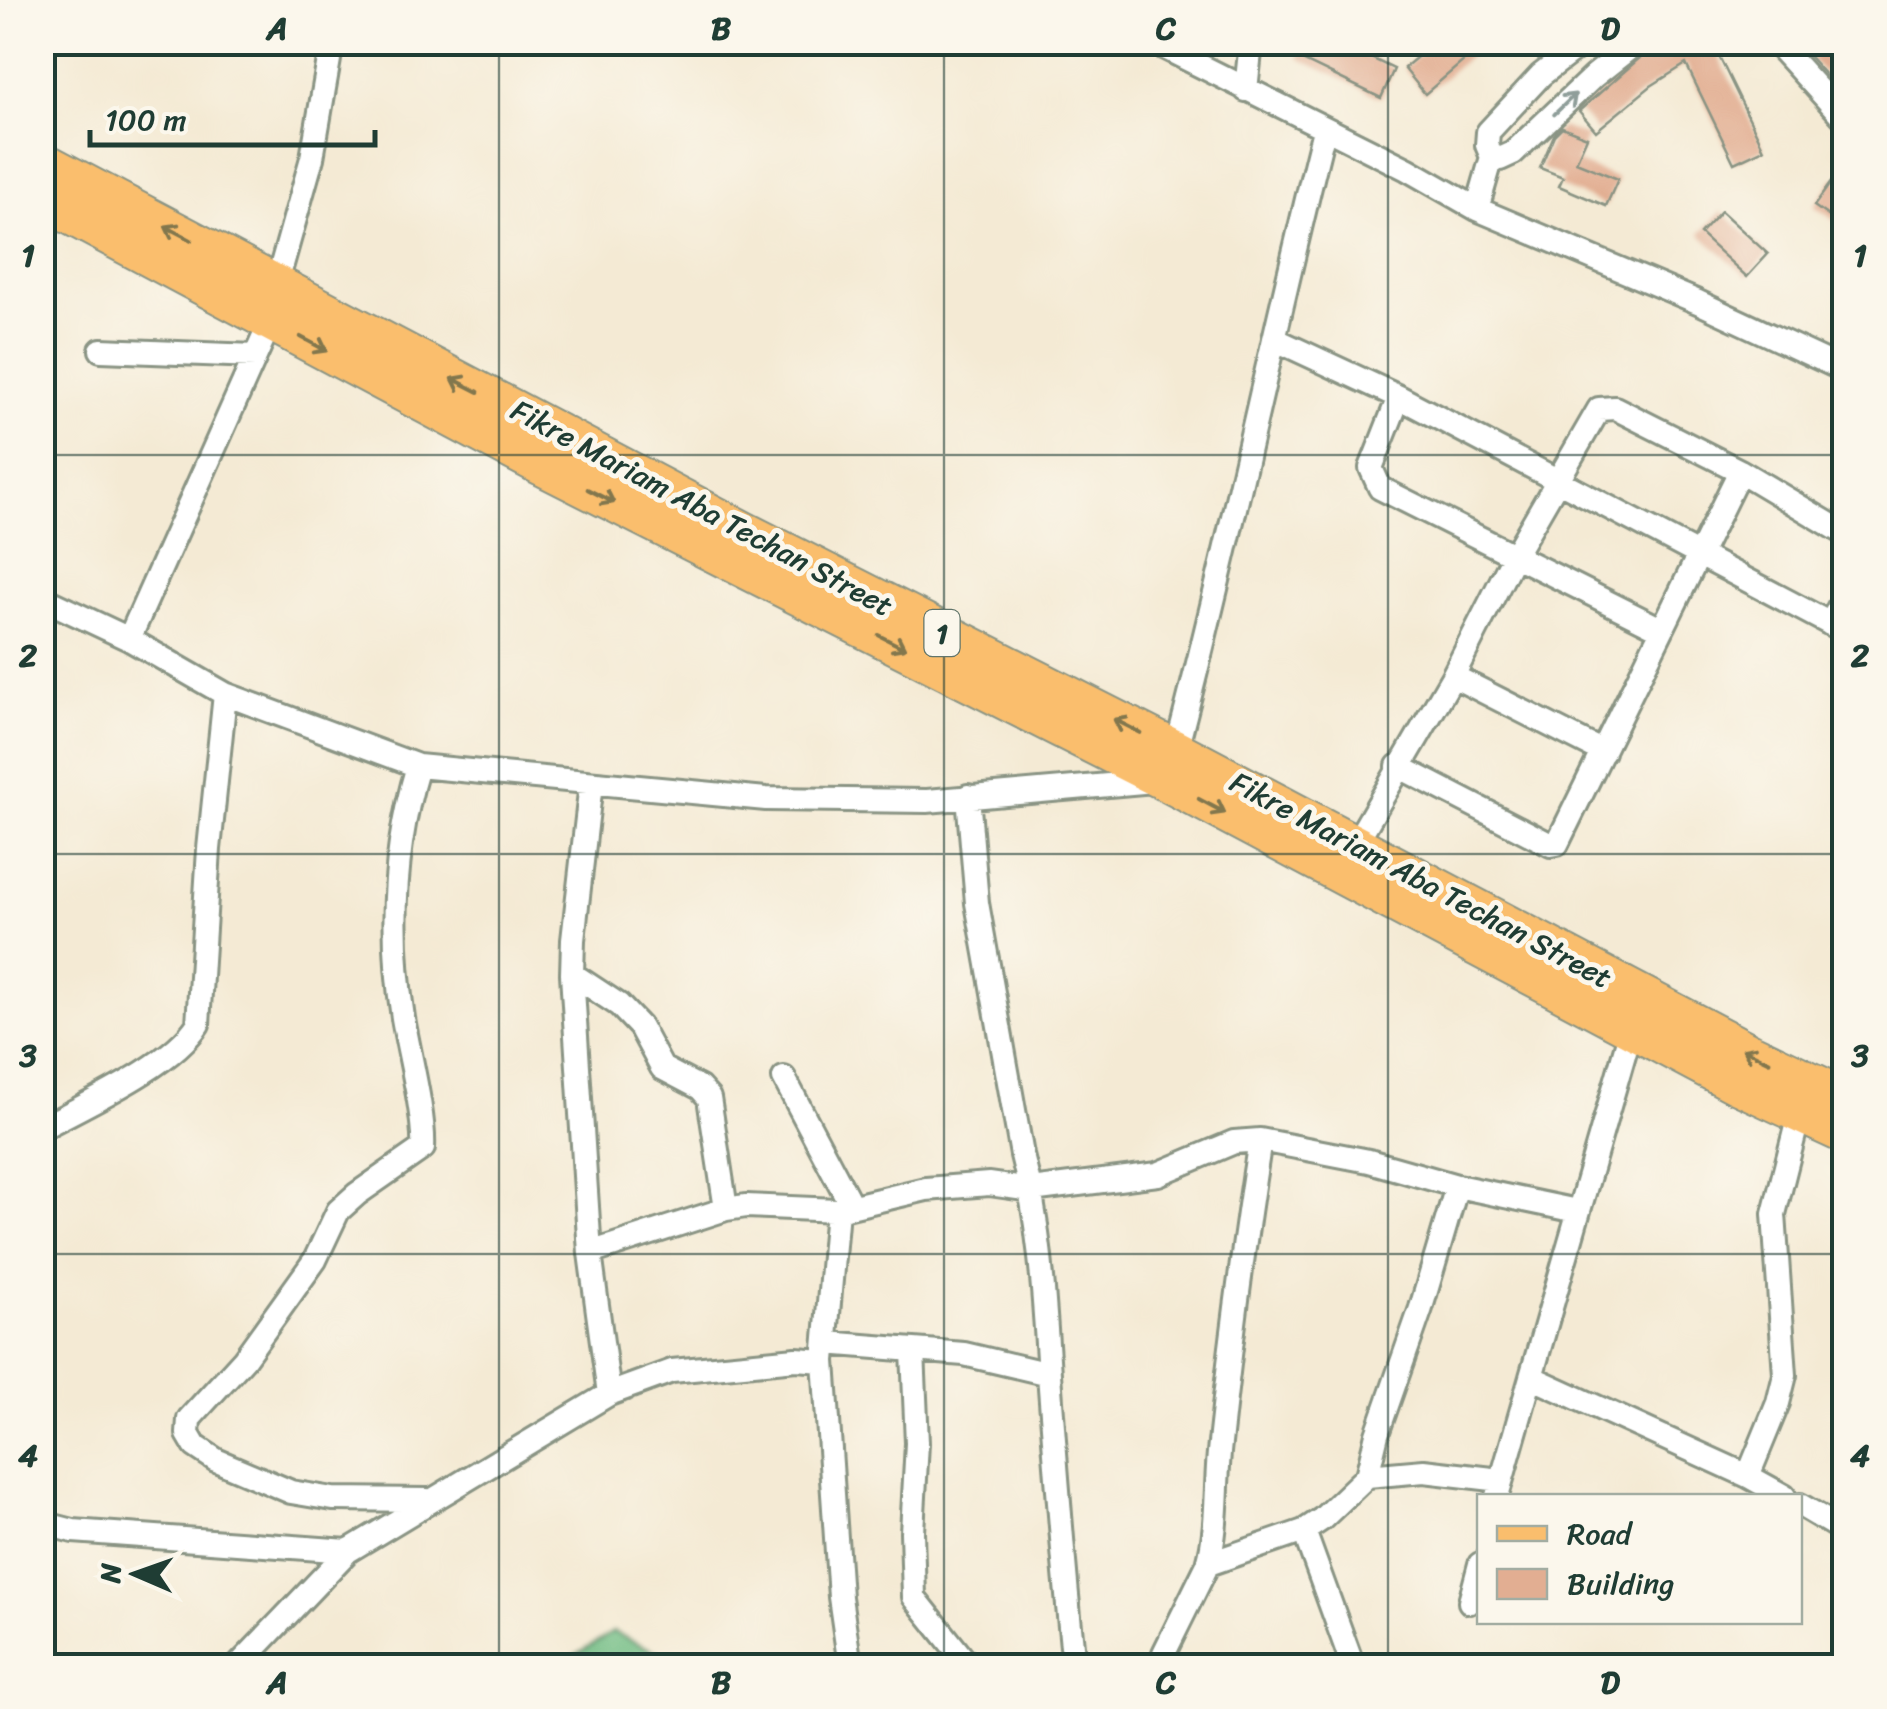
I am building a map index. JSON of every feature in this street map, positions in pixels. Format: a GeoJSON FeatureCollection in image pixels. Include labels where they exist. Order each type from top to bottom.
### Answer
{"type":"FeatureCollection","features":[{"type":"Feature","properties":{"kind":"main road","name":"Fikre Mariam Aba Techan Street"},"geometry":{"type":"LineString","coordinates":[[42,161],[274,303]]}},
{"type":"Feature","properties":{"kind":"main road","name":"Fikre Mariam Aba Techan Street"},"geometry":{"type":"LineString","coordinates":[[42,200],[274,303],[744,532],[1169,765],[1631,1030],[1799,1116],[1844,1134]]}},
{"type":"Feature","properties":{"kind":"main road","name":"Fikre Mariam Aba Techan Street"},"geometry":{"type":"LineString","coordinates":[[1169,765],[1354,846],[1844,1097]]}},
{"type":"Feature","properties":{"kind":"street"},"geometry":{"type":"LineString","coordinates":[[128,640],[256,356],[312,158],[332,42]]}},
{"type":"Feature","properties":{"kind":"street"},"geometry":{"type":"LineString","coordinates":[[1153,42],[1478,209],[1698,302],[1844,370]]}},
{"type":"Feature","properties":{"kind":"street"},"geometry":{"type":"LineString","coordinates":[[1246,90],[1251,42]]}},
{"type":"Feature","properties":{"kind":"street"},"geometry":{"type":"LineString","coordinates":[[1478,209],[1492,157],[1487,145],[1488,132],[1541,76],[1584,42]]}},
{"type":"Feature","properties":{"kind":"street"},"geometry":{"type":"LineString","coordinates":[[1492,157],[1500,159],[1512,154],[1594,76],[1637,42]]}},
{"type":"Feature","properties":{"kind":"street"},"geometry":{"type":"LineString","coordinates":[[1775,42],[1844,118]]}},
{"type":"Feature","properties":{"kind":"street"},"geometry":{"type":"LineString","coordinates":[[42,598],[225,694],[418,766],[766,799],[928,801],[1169,765],[1252,444],[1324,130]]}},
{"type":"Feature","properties":{"kind":"street"},"geometry":{"type":"LineString","coordinates":[[1274,339],[1399,397],[1837,627],[1844,598]]}},
{"type":"Feature","properties":{"kind":"street"},"geometry":{"type":"LineString","coordinates":[[102,350],[256,356]]}},
{"type":"Feature","properties":{"kind":"street"},"geometry":{"type":"LineString","coordinates":[[1399,397],[1371,468],[1380,488],[1661,629]]}},
{"type":"Feature","properties":{"kind":"street"},"geometry":{"type":"LineString","coordinates":[[1354,846],[1453,676],[1514,556],[1599,409],[1606,406],[1740,471],[1844,532]]}},
{"type":"Feature","properties":{"kind":"street"},"geometry":{"type":"LineString","coordinates":[[1398,766],[1557,844],[1740,471]]}},
{"type":"Feature","properties":{"kind":"street"},"geometry":{"type":"LineString","coordinates":[[1453,676],[1603,752]]}},
{"type":"Feature","properties":{"kind":"street"},"geometry":{"type":"LineString","coordinates":[[42,1128],[157,1063],[188,1040],[198,1024],[209,849],[225,694]]}},
{"type":"Feature","properties":{"kind":"street"},"geometry":{"type":"LineString","coordinates":[[418,766],[394,894],[398,982],[423,1148],[338,1212],[315,1260],[244,1360],[189,1419],[188,1434],[195,1446],[216,1460],[291,1492],[333,1499],[430,1500]]}},
{"type":"Feature","properties":{"kind":"street"},"geometry":{"type":"LineString","coordinates":[[592,784],[572,974],[590,1253],[609,1394]]}},
{"type":"Feature","properties":{"kind":"street"},"geometry":{"type":"LineString","coordinates":[[968,796],[976,904],[1042,1266],[1073,1656]]}},
{"type":"Feature","properties":{"kind":"street"},"geometry":{"type":"LineString","coordinates":[[572,974],[619,1005],[640,1027],[662,1068],[700,1088],[709,1098],[726,1209]]}},
{"type":"Feature","properties":{"kind":"street"},"geometry":{"type":"LineString","coordinates":[[1367,1476],[1424,1471],[1499,1488],[1631,1030]]}},
{"type":"Feature","properties":{"kind":"street"},"geometry":{"type":"LineString","coordinates":[[784,1078],[844,1208],[825,1352],[840,1598],[850,1666]]}},
{"type":"Feature","properties":{"kind":"street"},"geometry":{"type":"LineString","coordinates":[[1748,1476],[1778,1403],[1785,1375],[1774,1214],[1799,1116]]}},
{"type":"Feature","properties":{"kind":"street"},"geometry":{"type":"LineString","coordinates":[[590,1253],[726,1209],[844,1208],[926,1189],[988,1184],[1031,1190],[1158,1174],[1234,1142],[1260,1140],[1369,1161],[1456,1186],[1577,1212]]}},
{"type":"Feature","properties":{"kind":"street"},"geometry":{"type":"LineString","coordinates":[[1162,1666],[1164,1653],[1208,1564],[1214,1542],[1218,1459],[1260,1140]]}},
{"type":"Feature","properties":{"kind":"street"},"geometry":{"type":"LineString","coordinates":[[1208,1564],[1304,1530],[1322,1519],[1367,1476],[1456,1186]]}},
{"type":"Feature","properties":{"kind":"street"},"geometry":{"type":"LineString","coordinates":[[238,1666],[348,1552],[609,1394],[672,1371],[796,1359],[825,1352],[913,1351],[964,1354],[1049,1374]]}},
{"type":"Feature","properties":{"kind":"street"},"geometry":{"type":"LineString","coordinates":[[913,1351],[917,1443],[912,1584],[918,1606],[969,1666]]}},
{"type":"Feature","properties":{"kind":"street"},"geometry":{"type":"LineString","coordinates":[[1531,1378],[1780,1494]]}},
{"type":"Feature","properties":{"kind":"street"},"geometry":{"type":"LineString","coordinates":[[1802,1506],[1844,1531]]}},
{"type":"Feature","properties":{"kind":"street"},"geometry":{"type":"LineString","coordinates":[[42,1523],[73,1531],[348,1552]]}},
{"type":"Feature","properties":{"kind":"street"},"geometry":{"type":"LineString","coordinates":[[1304,1530],[1353,1666]]}},
{"type":"Feature","properties":{"kind":"street"},"geometry":{"type":"LineString","coordinates":[[1470,1602],[1477,1575]]}},
{"type":"Feature","properties":{"kind":"green space"},"geometry":{"type":"Polygon","coordinates":[[[613,1632],[688,1666],[556,1666],[613,1632]]]}},
{"type":"Feature","properties":{"kind":"building"},"geometry":{"type":"Polygon","coordinates":[[[1306,42],[1338,42],[1394,69],[1381,98],[1298,58],[1306,42]]]}},
{"type":"Feature","properties":{"kind":"building"},"geometry":{"type":"Polygon","coordinates":[[[1435,42],[1486,42],[1425,94],[1404,68],[1435,42]]]}},
{"type":"Feature","properties":{"kind":"building"},"geometry":{"type":"Polygon","coordinates":[[[1658,42],[1712,42],[1764,149],[1734,163],[1686,64],[1651,86],[1596,131],[1579,111],[1658,42]]]}},
{"type":"Feature","properties":{"kind":"building"},"geometry":{"type":"Polygon","coordinates":[[[1796,42],[1838,42],[1844,50],[1844,96],[1796,42]]]}},
{"type":"Feature","properties":{"kind":"building"},"geometry":{"type":"Polygon","coordinates":[[[1562,127],[1587,137],[1576,162],[1618,179],[1606,206],[1559,186],[1563,177],[1540,168],[1554,135],[1562,127]]]}},
{"type":"Feature","properties":{"kind":"building"},"geometry":{"type":"Polygon","coordinates":[[[1834,178],[1844,185],[1844,227],[1814,206],[1834,178]]]}},
{"type":"Feature","properties":{"kind":"building"},"geometry":{"type":"Polygon","coordinates":[[[1721,211],[1768,254],[1747,277],[1700,234],[1721,211]]]}}]}
